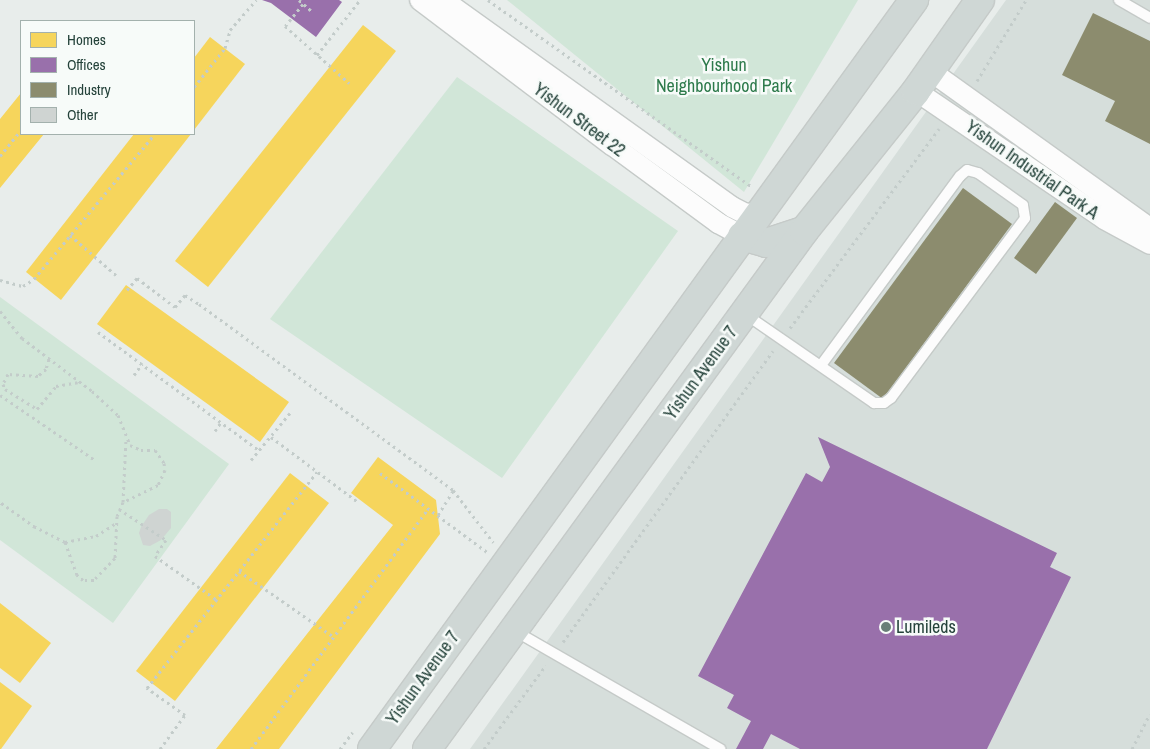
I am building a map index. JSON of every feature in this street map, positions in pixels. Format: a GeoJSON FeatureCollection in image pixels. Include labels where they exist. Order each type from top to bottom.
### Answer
{"type":"FeatureCollection","features":[{"type":"Feature","properties":{"kind":"main road","name":"Yishun Avenue 7"},"geometry":{"type":"LineString","coordinates":[[372,749],[742,236],[757,201],[914,0]]}},
{"type":"Feature","properties":{"kind":"main road","name":"Yishun Avenue 7"},"geometry":{"type":"LineString","coordinates":[[427,749],[512,629],[804,231],[923,81],[980,0]]}},
{"type":"Feature","properties":{"kind":"main road"},"geometry":{"type":"LineString","coordinates":[[742,236],[766,244],[804,231]]}},
{"type":"Feature","properties":{"kind":"street","name":"Yishun Street 22"},"geometry":{"type":"LineString","coordinates":[[420,0],[718,223],[742,236]]}},
{"type":"Feature","properties":{"kind":"street","name":"Yishun Street 22"},"geometry":{"type":"LineString","coordinates":[[443,0],[732,207],[746,214],[757,201]]}},
{"type":"Feature","properties":{"kind":"street","name":"Yishun Industrial Park A"},"geometry":{"type":"LineString","coordinates":[[923,81],[1150,228]]}},
{"type":"Feature","properties":{"kind":"street","name":"Yishun Industrial Park A"},"geometry":{"type":"LineString","coordinates":[[923,81],[1056,188],[1150,244]]}},
{"type":"Feature","properties":{"kind":"lane"},"geometry":{"type":"LineString","coordinates":[[1119,0],[1150,18]]}},
{"type":"Feature","properties":{"kind":"lane"},"geometry":{"type":"LineString","coordinates":[[745,313],[822,364],[874,403],[884,403],[891,398],[1025,218],[1023,205],[978,173],[967,170],[960,176],[822,364]]}},
{"type":"Feature","properties":{"kind":"lane"},"geometry":{"type":"LineString","coordinates":[[512,629],[720,749]]}},
{"type":"Feature","properties":{"kind":"path"},"geometry":{"type":"LineString","coordinates":[[195,86],[225,48],[230,30],[256,0]]}},
{"type":"Feature","properties":{"kind":"path"},"geometry":{"type":"LineString","coordinates":[[299,0],[313,12]]}},
{"type":"Feature","properties":{"kind":"path"},"geometry":{"type":"LineString","coordinates":[[317,55],[360,0]]}},
{"type":"Feature","properties":{"kind":"path"},"geometry":{"type":"LineString","coordinates":[[488,0],[757,201]]}},
{"type":"Feature","properties":{"kind":"path"},"geometry":{"type":"LineString","coordinates":[[303,4],[285,26],[349,83]]}},
{"type":"Feature","properties":{"kind":"path"},"geometry":{"type":"LineString","coordinates":[[0,156],[20,131]]}},
{"type":"Feature","properties":{"kind":"path"},"geometry":{"type":"LineString","coordinates":[[0,280],[23,286],[34,279],[153,135]]}},
{"type":"Feature","properties":{"kind":"path"},"geometry":{"type":"LineString","coordinates":[[70,235],[116,275]]}},
{"type":"Feature","properties":{"kind":"path"},"geometry":{"type":"LineString","coordinates":[[127,290],[137,278],[175,307],[186,295],[453,490],[494,544]]}},
{"type":"Feature","properties":{"kind":"path"},"geometry":{"type":"LineString","coordinates":[[1,314],[22,338],[81,383],[118,415],[126,439],[123,502],[116,522],[118,550],[115,558],[94,580],[83,580],[76,575],[65,542]]}},
{"type":"Feature","properties":{"kind":"path"},"geometry":{"type":"LineString","coordinates":[[98,332],[260,450]]}},
{"type":"Feature","properties":{"kind":"path"},"geometry":{"type":"LineString","coordinates":[[49,359],[46,369],[38,376],[8,374],[3,384],[14,395],[37,410],[56,386],[71,381],[81,383]]}},
{"type":"Feature","properties":{"kind":"path"},"geometry":{"type":"LineString","coordinates":[[134,375],[142,364]]}},
{"type":"Feature","properties":{"kind":"path"},"geometry":{"type":"LineString","coordinates":[[1,396],[14,395]]}},
{"type":"Feature","properties":{"kind":"path"},"geometry":{"type":"LineString","coordinates":[[1,396],[95,460]]}},
{"type":"Feature","properties":{"kind":"path"},"geometry":{"type":"LineString","coordinates":[[252,460],[290,413]]}},
{"type":"Feature","properties":{"kind":"path"},"geometry":{"type":"LineString","coordinates":[[214,431],[221,422]]}},
{"type":"Feature","properties":{"kind":"path"},"geometry":{"type":"LineString","coordinates":[[271,437],[358,502]]}},
{"type":"Feature","properties":{"kind":"path"},"geometry":{"type":"LineString","coordinates":[[123,502],[158,485],[164,470],[164,463],[155,450],[135,448],[126,439]]}},
{"type":"Feature","properties":{"kind":"path"},"geometry":{"type":"LineString","coordinates":[[160,749],[185,715],[147,688],[317,472]]}},
{"type":"Feature","properties":{"kind":"path"},"geometry":{"type":"LineString","coordinates":[[380,473],[488,552]]}},
{"type":"Feature","properties":{"kind":"path"},"geometry":{"type":"LineString","coordinates":[[438,516],[453,490]]}},
{"type":"Feature","properties":{"kind":"path"},"geometry":{"type":"LineString","coordinates":[[0,502],[35,527],[65,542],[96,536],[116,522]]}},
{"type":"Feature","properties":{"kind":"path"},"geometry":{"type":"LineString","coordinates":[[119,509],[166,540],[155,556],[217,600]]}},
{"type":"Feature","properties":{"kind":"path"},"geometry":{"type":"LineString","coordinates":[[251,749],[428,509]]}},
{"type":"Feature","properties":{"kind":"path"},"geometry":{"type":"LineString","coordinates":[[239,571],[334,637]]}},
{"type":"Feature","properties":{"kind":"path"},"geometry":{"type":"LineString","coordinates":[[484,749],[555,653]]}},
{"type":"Feature","properties":{"kind":"path"},"geometry":{"type":"LineString","coordinates":[[1132,749],[1150,714]]}},
{"type":"Feature","properties":{"kind":"shaded area"},"geometry":{"type":"Polygon","coordinates":[[[1006,0],[1150,0],[1150,749],[470,749],[1006,0]]]}},
{"type":"Feature","properties":{"kind":"green space","name":"Yishun Neighbourhood Park"},"geometry":{"type":"Polygon","coordinates":[[[507,0],[858,0],[744,192],[507,0]]]}},
{"type":"Feature","properties":{"kind":"green space"},"geometry":{"type":"Polygon","coordinates":[[[457,77],[678,231],[502,478],[270,319],[457,77]]]}},
{"type":"Feature","properties":{"kind":"green space"},"geometry":{"type":"Polygon","coordinates":[[[0,297],[229,464],[113,623],[0,540],[0,297]]]}},
{"type":"Feature","properties":{"kind":"building: Homes"},"geometry":{"type":"Polygon","coordinates":[[[363,25],[396,51],[208,287],[175,261],[363,25]]]}},
{"type":"Feature","properties":{"kind":"building: Homes"},"geometry":{"type":"Polygon","coordinates":[[[210,37],[245,64],[195,129],[195,57],[210,37]]]}},
{"type":"Feature","properties":{"kind":"building: Homes"},"geometry":{"type":"Polygon","coordinates":[[[20,94],[20,135],[43,135],[0,188],[0,119],[20,94]]]}},
{"type":"Feature","properties":{"kind":"building: Homes"},"geometry":{"type":"Polygon","coordinates":[[[133,135],[190,135],[61,300],[26,272],[133,135]]]}},
{"type":"Feature","properties":{"kind":"building: Homes"},"geometry":{"type":"Polygon","coordinates":[[[126,285],[289,402],[260,442],[97,324],[126,285]]]}},
{"type":"Feature","properties":{"kind":"building: Homes"},"geometry":{"type":"Polygon","coordinates":[[[378,457],[436,500],[440,534],[279,749],[216,749],[393,525],[351,493],[378,457]]]}},
{"type":"Feature","properties":{"kind":"building: Homes"},"geometry":{"type":"Polygon","coordinates":[[[290,473],[329,503],[175,701],[136,671],[290,473]]]}},
{"type":"Feature","properties":{"kind":"building: Homes"},"geometry":{"type":"Polygon","coordinates":[[[0,603],[51,643],[20,683],[0,668],[0,603]]]}},
{"type":"Feature","properties":{"kind":"building: Homes"},"geometry":{"type":"Polygon","coordinates":[[[0,682],[32,706],[1,749],[0,749],[0,682]]]}},
{"type":"Feature","properties":{"kind":"building: Offices"},"geometry":{"type":"Polygon","coordinates":[[[262,0],[339,0],[342,2],[316,37],[271,3],[262,0]]]}},
{"type":"Feature","properties":{"kind":"building: Offices","name":"Lumileds"},"geometry":{"type":"Polygon","coordinates":[[[818,437],[1057,553],[1050,567],[1071,577],[987,749],[800,749],[771,734],[763,749],[736,749],[751,721],[727,708],[734,695],[698,676],[806,473],[822,482],[830,467],[818,437]]]}},
{"type":"Feature","properties":{"kind":"building: Industry"},"geometry":{"type":"Polygon","coordinates":[[[1093,13],[1150,41],[1150,144],[1105,121],[1115,101],[1062,75],[1093,13]]]}},
{"type":"Feature","properties":{"kind":"building: Industry"},"geometry":{"type":"Polygon","coordinates":[[[963,188],[1012,224],[883,399],[834,363],[963,188]]]}},
{"type":"Feature","properties":{"kind":"building: Industry"},"geometry":{"type":"Polygon","coordinates":[[[1055,202],[1077,218],[1036,274],[1014,258],[1055,202]]]}},
{"type":"Feature","properties":{"kind":"building: Other"},"geometry":{"type":"Polygon","coordinates":[[[159,509],[167,509],[171,512],[171,528],[161,540],[150,546],[143,545],[139,533],[141,527],[149,515],[159,509]]]}},
{"type":"Feature","properties":{"kind":"place","name":"Lumileds"},"geometry":{"type":"Point","coordinates":[886,627]}}]}
